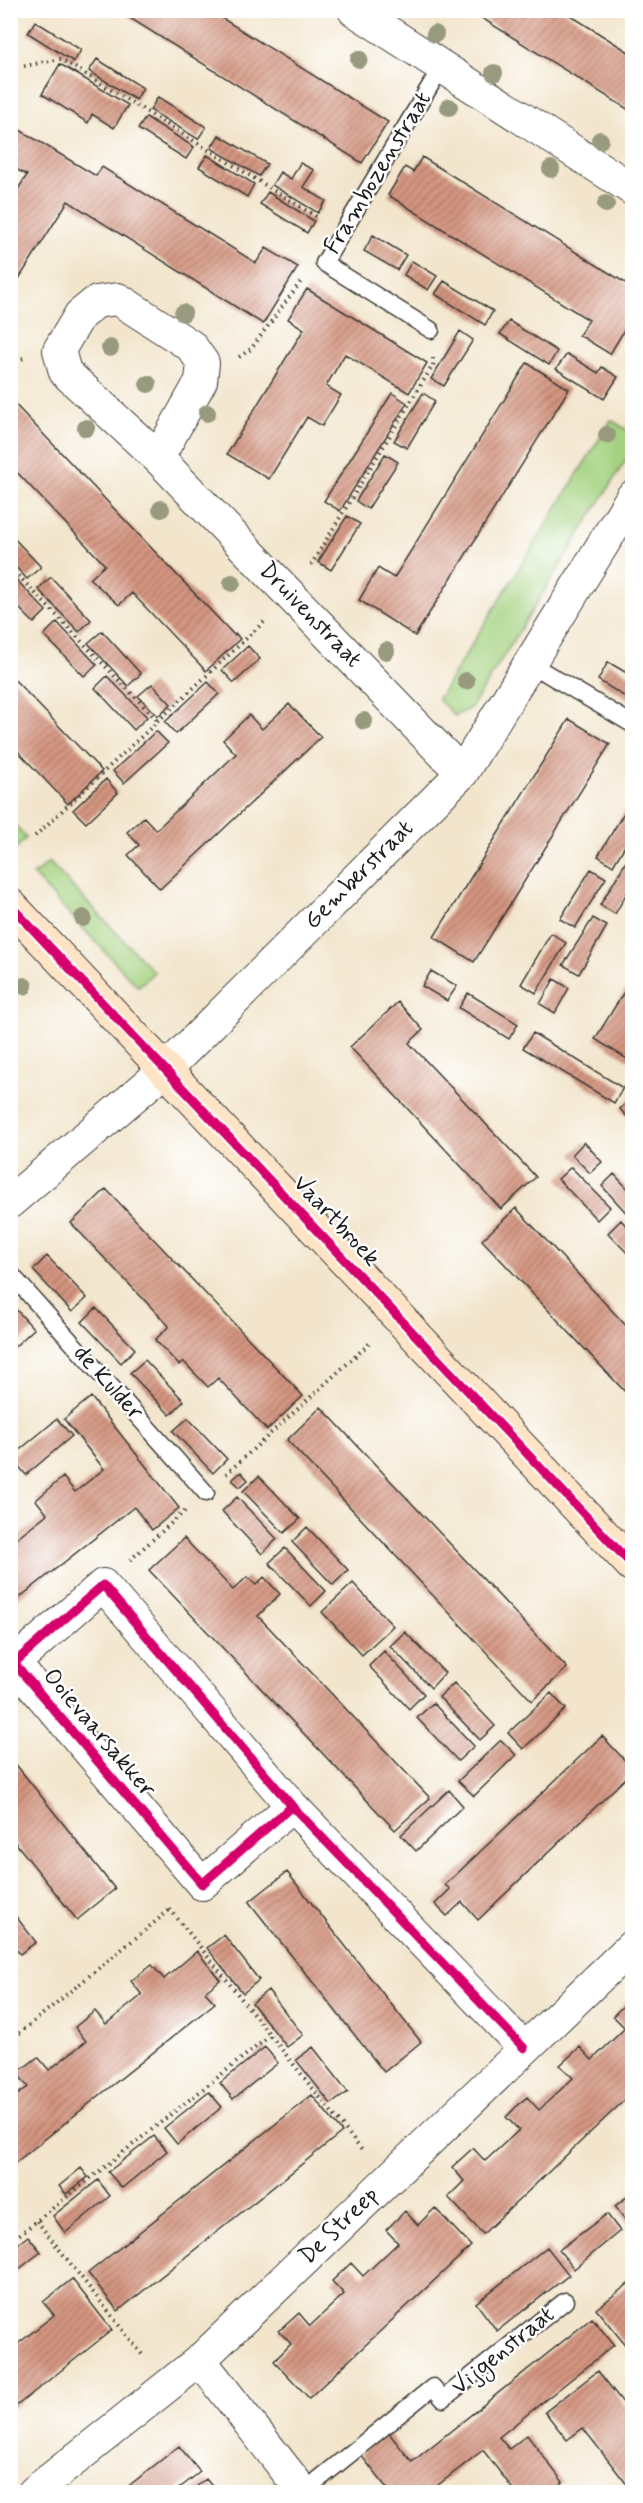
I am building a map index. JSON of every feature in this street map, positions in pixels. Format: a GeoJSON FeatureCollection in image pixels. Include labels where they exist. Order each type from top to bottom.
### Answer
{"type":"FeatureCollection","features":[{"type":"Feature","properties":{"kind":"street","name":"Frambozenstraat"},"geometry":{"type":"LineString","coordinates":[[371,15],[442,66],[633,189]]}},
{"type":"Feature","properties":{"kind":"street","name":"Druivenstraat"},"geometry":{"type":"LineString","coordinates":[[201,381],[203,363],[191,346],[118,299],[96,302],[80,315],[59,350],[65,372],[158,458],[462,773]]}},
{"type":"Feature","properties":{"kind":"street"},"geometry":{"type":"LineString","coordinates":[[158,458],[201,381]]}},
{"type":"Feature","properties":{"kind":"street","name":"Gemberstraat"},"geometry":{"type":"LineString","coordinates":[[166,1069],[462,773],[633,497]]}},
{"type":"Feature","properties":{"kind":"street","name":"Vaartbroek"},"geometry":{"type":"LineString","coordinates":[[10,905],[633,1565]]}},
{"type":"Feature","properties":{"kind":"street"},"geometry":{"type":"LineString","coordinates":[[10,1202],[166,1069]]}},
{"type":"Feature","properties":{"kind":"street"},"geometry":{"type":"LineString","coordinates":[[103,1585],[292,1806],[524,2048]]}},
{"type":"Feature","properties":{"kind":"street","name":"Ooievaarsakker"},"geometry":{"type":"LineString","coordinates":[[103,1585],[14,1663],[202,1884]]}},
{"type":"Feature","properties":{"kind":"street"},"geometry":{"type":"LineString","coordinates":[[202,1884],[292,1806]]}},
{"type":"Feature","properties":{"kind":"street","name":"De Streep"},"geometry":{"type":"LineString","coordinates":[[34,2493],[200,2360],[633,1946]]}},
{"type":"Feature","properties":{"kind":"street","name":"Vijgenstraat"},"geometry":{"type":"LineString","coordinates":[[200,2360],[303,2493]]}},
{"type":"Feature","properties":{"kind":"lane","name":"Frambozenstraat"},"geometry":{"type":"LineString","coordinates":[[431,330],[324,263],[442,66]]}},
{"type":"Feature","properties":{"kind":"lane"},"geometry":{"type":"LineString","coordinates":[[530,663],[633,724]]}},
{"type":"Feature","properties":{"kind":"lane","name":"de Kulder"},"geometry":{"type":"LineString","coordinates":[[10,1273],[206,1492]]}},
{"type":"Feature","properties":{"kind":"lane","name":"Vijgenstraat"},"geometry":{"type":"LineString","coordinates":[[303,2493],[433,2387],[443,2399],[565,2301]]}},
{"type":"Feature","properties":{"kind":"path"},"geometry":{"type":"LineString","coordinates":[[24,66],[61,59],[342,233]]}},
{"type":"Feature","properties":{"kind":"path"},"geometry":{"type":"LineString","coordinates":[[201,381],[251,349],[307,273],[324,263]]}},
{"type":"Feature","properties":{"kind":"path"},"geometry":{"type":"LineString","coordinates":[[35,836],[291,596],[433,365],[431,330]]}},
{"type":"Feature","properties":{"kind":"path"},"geometry":{"type":"LineString","coordinates":[[10,567],[158,722]]}},
{"type":"Feature","properties":{"kind":"path"},"geometry":{"type":"LineString","coordinates":[[103,1585],[399,1317]]}},
{"type":"Feature","properties":{"kind":"path"},"geometry":{"type":"LineString","coordinates":[[10,2041],[202,1884]]}},
{"type":"Feature","properties":{"kind":"path"},"geometry":{"type":"LineString","coordinates":[[170,1910],[387,2181]]}},
{"type":"Feature","properties":{"kind":"path"},"geometry":{"type":"LineString","coordinates":[[10,2242],[271,2035]]}},
{"type":"Feature","properties":{"kind":"path"},"geometry":{"type":"LineString","coordinates":[[37,2221],[167,2386]]}},
{"type":"Feature","properties":{"kind":"path"},"geometry":{"type":"LineString","coordinates":[[10,2231],[16,2238]]}},
{"type":"Feature","properties":{"kind":"green space"},"geometry":{"type":"Polygon","coordinates":[[[611,420],[632,433],[632,450],[472,707],[455,716],[438,699],[611,420]]]}},
{"type":"Feature","properties":{"kind":"green space"},"geometry":{"type":"Polygon","coordinates":[[[11,821],[26,838],[12,852],[10,851],[11,821]]]}},
{"type":"Feature","properties":{"kind":"green space"},"geometry":{"type":"Polygon","coordinates":[[[49,862],[154,972],[138,987],[33,875],[49,862]]]}},
{"type":"Feature","properties":{"kind":"building"},"geometry":{"type":"Polygon","coordinates":[[[10,10],[20,11],[13,24],[10,23],[10,10]]]}},
{"type":"Feature","properties":{"kind":"building"},"geometry":{"type":"Polygon","coordinates":[[[117,10],[209,10],[388,122],[362,163],[117,10]]]}},
{"type":"Feature","properties":{"kind":"building"},"geometry":{"type":"Polygon","coordinates":[[[469,10],[562,10],[632,54],[632,112],[469,10]]]}},
{"type":"Feature","properties":{"kind":"building"},"geometry":{"type":"Polygon","coordinates":[[[35,21],[81,50],[74,62],[28,33],[35,21]]]}},
{"type":"Feature","properties":{"kind":"building"},"geometry":{"type":"Polygon","coordinates":[[[97,59],[143,88],[136,100],[89,71],[97,59]]]}},
{"type":"Feature","properties":{"kind":"building"},"geometry":{"type":"Polygon","coordinates":[[[60,64],[128,105],[114,128],[92,114],[88,123],[42,94],[60,64]]]}},
{"type":"Feature","properties":{"kind":"building"},"geometry":{"type":"Polygon","coordinates":[[[158,97],[206,127],[198,139],[150,110],[158,97]]]}},
{"type":"Feature","properties":{"kind":"building"},"geometry":{"type":"Polygon","coordinates":[[[146,117],[194,147],[186,159],[138,129],[146,117]]]}},
{"type":"Feature","properties":{"kind":"building"},"geometry":{"type":"Polygon","coordinates":[[[10,124],[96,176],[102,167],[256,263],[266,248],[298,267],[263,324],[68,201],[10,293],[10,202],[27,175],[10,166],[10,124]]]}},
{"type":"Feature","properties":{"kind":"building"},"geometry":{"type":"Polygon","coordinates":[[[219,135],[267,164],[259,176],[211,148],[219,135]]]}},
{"type":"Feature","properties":{"kind":"building"},"geometry":{"type":"Polygon","coordinates":[[[207,155],[254,184],[247,197],[199,167],[207,155]]]}},
{"type":"Feature","properties":{"kind":"building"},"geometry":{"type":"Polygon","coordinates":[[[422,157],[632,287],[632,317],[610,354],[579,335],[589,320],[388,195],[405,167],[413,172],[422,157]]]}},
{"type":"Feature","properties":{"kind":"building"},"geometry":{"type":"Polygon","coordinates":[[[300,163],[314,170],[303,187],[326,201],[318,213],[272,185],[280,172],[291,179],[300,163]]]}},
{"type":"Feature","properties":{"kind":"building"},"geometry":{"type":"Polygon","coordinates":[[[268,192],[314,221],[307,233],[260,204],[268,192]]]}},
{"type":"Feature","properties":{"kind":"building"},"geometry":{"type":"Polygon","coordinates":[[[373,235],[406,255],[397,270],[364,251],[373,235]]]}},
{"type":"Feature","properties":{"kind":"building"},"geometry":{"type":"Polygon","coordinates":[[[412,261],[437,276],[428,290],[404,275],[412,261]]]}},
{"type":"Feature","properties":{"kind":"building"},"geometry":{"type":"Polygon","coordinates":[[[444,281],[493,311],[485,325],[435,294],[444,281]]]}},
{"type":"Feature","properties":{"kind":"building"},"geometry":{"type":"Polygon","coordinates":[[[307,289],[427,363],[409,393],[345,354],[326,386],[341,395],[322,426],[307,417],[269,479],[227,454],[304,329],[288,319],[307,289]]]}},
{"type":"Feature","properties":{"kind":"building"},"geometry":{"type":"Polygon","coordinates":[[[509,321],[557,351],[549,365],[500,334],[509,321]]]}},
{"type":"Feature","properties":{"kind":"building"},"geometry":{"type":"Polygon","coordinates":[[[460,331],[473,340],[444,386],[431,379],[460,331]]]}},
{"type":"Feature","properties":{"kind":"building"},"geometry":{"type":"Polygon","coordinates":[[[567,354],[598,373],[602,367],[618,377],[604,399],[556,369],[567,354]]]}},
{"type":"Feature","properties":{"kind":"building"},"geometry":{"type":"Polygon","coordinates":[[[527,363],[569,389],[415,636],[359,600],[378,568],[394,578],[527,363]]]}},
{"type":"Feature","properties":{"kind":"building"},"geometry":{"type":"Polygon","coordinates":[[[392,393],[407,403],[340,511],[324,501],[392,393]]]}},
{"type":"Feature","properties":{"kind":"building"},"geometry":{"type":"Polygon","coordinates":[[[423,393],[435,401],[407,448],[394,441],[423,393]]]}},
{"type":"Feature","properties":{"kind":"building"},"geometry":{"type":"Polygon","coordinates":[[[10,399],[240,639],[206,671],[132,593],[119,605],[90,579],[105,565],[10,465],[10,399]]]}},
{"type":"Feature","properties":{"kind":"building"},"geometry":{"type":"Polygon","coordinates":[[[385,454],[398,462],[368,509],[356,501],[385,454]]]}},
{"type":"Feature","properties":{"kind":"building"},"geometry":{"type":"Polygon","coordinates":[[[347,516],[360,524],[331,570],[318,562],[347,516]]]}},
{"type":"Feature","properties":{"kind":"building"},"geometry":{"type":"Polygon","coordinates":[[[10,534],[41,567],[27,579],[10,561],[10,534]]]}},
{"type":"Feature","properties":{"kind":"building"},"geometry":{"type":"Polygon","coordinates":[[[10,573],[46,611],[34,623],[10,599],[10,573]]]}},
{"type":"Feature","properties":{"kind":"building"},"geometry":{"type":"Polygon","coordinates":[[[51,577],[91,620],[79,632],[38,589],[51,577]]]}},
{"type":"Feature","properties":{"kind":"building"},"geometry":{"type":"Polygon","coordinates":[[[57,622],[97,665],[84,676],[44,635],[57,622]]]}},
{"type":"Feature","properties":{"kind":"building"},"geometry":{"type":"Polygon","coordinates":[[[102,631],[141,674],[128,686],[88,643],[102,631]]]}},
{"type":"Feature","properties":{"kind":"building"},"geometry":{"type":"Polygon","coordinates":[[[248,646],[260,659],[234,683],[222,670],[248,646]]]}},
{"type":"Feature","properties":{"kind":"building"},"geometry":{"type":"Polygon","coordinates":[[[608,662],[632,676],[630,700],[598,680],[608,662]]]}},
{"type":"Feature","properties":{"kind":"building"},"geometry":{"type":"Polygon","coordinates":[[[10,675],[102,771],[68,804],[10,743],[10,675]]]}},
{"type":"Feature","properties":{"kind":"building"},"geometry":{"type":"Polygon","coordinates":[[[107,676],[147,717],[134,730],[95,688],[107,676]]]}},
{"type":"Feature","properties":{"kind":"building"},"geometry":{"type":"Polygon","coordinates":[[[208,682],[219,694],[176,734],[165,722],[208,682]]]}},
{"type":"Feature","properties":{"kind":"building"},"geometry":{"type":"Polygon","coordinates":[[[152,684],[171,704],[158,716],[138,696],[152,684]]]}},
{"type":"Feature","properties":{"kind":"building"},"geometry":{"type":"Polygon","coordinates":[[[289,704],[321,737],[160,889],[128,855],[139,845],[127,832],[144,817],[156,830],[236,754],[223,740],[249,715],[262,729],[289,704]]]}},
{"type":"Feature","properties":{"kind":"building"},"geometry":{"type":"Polygon","coordinates":[[[569,719],[610,744],[474,962],[434,937],[569,719]]]}},
{"type":"Feature","properties":{"kind":"building"},"geometry":{"type":"Polygon","coordinates":[[[156,731],[168,743],[124,783],[113,771],[156,731]]]}},
{"type":"Feature","properties":{"kind":"building"},"geometry":{"type":"Polygon","coordinates":[[[106,779],[118,793],[86,823],[73,810],[106,779]]]}},
{"type":"Feature","properties":{"kind":"building"},"geometry":{"type":"Polygon","coordinates":[[[628,806],[632,809],[632,834],[613,866],[598,856],[628,806]]]}},
{"type":"Feature","properties":{"kind":"building"},"geometry":{"type":"Polygon","coordinates":[[[630,855],[632,856],[632,884],[615,914],[600,905],[630,855]]]}},
{"type":"Feature","properties":{"kind":"building"},"geometry":{"type":"Polygon","coordinates":[[[591,869],[606,878],[575,928],[560,919],[591,869]]]}},
{"type":"Feature","properties":{"kind":"building"},"geometry":{"type":"Polygon","coordinates":[[[593,918],[607,926],[579,974],[563,965],[593,918]]]}},
{"type":"Feature","properties":{"kind":"building"},"geometry":{"type":"Polygon","coordinates":[[[551,933],[566,943],[536,993],[521,984],[551,933]]]}},
{"type":"Feature","properties":{"kind":"building"},"geometry":{"type":"Polygon","coordinates":[[[431,971],[457,986],[447,1001],[422,986],[431,971]]]}},
{"type":"Feature","properties":{"kind":"building"},"geometry":{"type":"Polygon","coordinates":[[[554,979],[569,988],[555,1013],[540,1004],[554,979]]]}},
{"type":"Feature","properties":{"kind":"building"},"geometry":{"type":"Polygon","coordinates":[[[632,979],[632,1062],[595,1039],[632,979]]]}},
{"type":"Feature","properties":{"kind":"building"},"geometry":{"type":"Polygon","coordinates":[[[468,993],[518,1024],[509,1039],[459,1008],[468,993]]]}},
{"type":"Feature","properties":{"kind":"building"},"geometry":{"type":"Polygon","coordinates":[[[398,1002],[423,1030],[409,1043],[536,1177],[501,1209],[350,1047],[398,1002]]]}},
{"type":"Feature","properties":{"kind":"building"},"geometry":{"type":"Polygon","coordinates":[[[533,1033],[623,1088],[614,1103],[523,1048],[533,1033]]]}},
{"type":"Feature","properties":{"kind":"building"},"geometry":{"type":"Polygon","coordinates":[[[632,1097],[632,1122],[620,1109],[632,1097]]]}},
{"type":"Feature","properties":{"kind":"building"},"geometry":{"type":"Polygon","coordinates":[[[584,1142],[602,1162],[590,1173],[572,1155],[584,1142]]]}},
{"type":"Feature","properties":{"kind":"building"},"geometry":{"type":"Polygon","coordinates":[[[571,1167],[610,1207],[597,1220],[558,1179],[571,1167]]]}},
{"type":"Feature","properties":{"kind":"building"},"geometry":{"type":"Polygon","coordinates":[[[614,1174],[632,1193],[632,1219],[602,1186],[614,1174]]]}},
{"type":"Feature","properties":{"kind":"building"},"geometry":{"type":"Polygon","coordinates":[[[106,1189],[303,1396],[267,1430],[218,1378],[208,1387],[183,1361],[179,1365],[155,1340],[169,1326],[71,1223],[106,1189]]]}},
{"type":"Feature","properties":{"kind":"building"},"geometry":{"type":"Polygon","coordinates":[[[516,1208],[632,1332],[632,1399],[482,1240],[516,1208]]]}},
{"type":"Feature","properties":{"kind":"building"},"geometry":{"type":"Polygon","coordinates":[[[621,1220],[632,1232],[632,1258],[608,1233],[621,1220]]]}},
{"type":"Feature","properties":{"kind":"building"},"geometry":{"type":"Polygon","coordinates":[[[47,1256],[87,1298],[72,1312],[33,1270],[47,1256]]]}},
{"type":"Feature","properties":{"kind":"building"},"geometry":{"type":"Polygon","coordinates":[[[10,1303],[34,1329],[10,1351],[10,1303]]]}},
{"type":"Feature","properties":{"kind":"building"},"geometry":{"type":"Polygon","coordinates":[[[96,1308],[135,1349],[121,1363],[82,1322],[96,1308]]]}},
{"type":"Feature","properties":{"kind":"building"},"geometry":{"type":"Polygon","coordinates":[[[145,1360],[184,1401],[170,1415],[130,1373],[145,1360]]]}},
{"type":"Feature","properties":{"kind":"building"},"geometry":{"type":"Polygon","coordinates":[[[91,1397],[179,1508],[152,1530],[134,1507],[10,1605],[10,1543],[47,1514],[36,1500],[63,1477],[75,1492],[104,1469],[64,1419],[91,1397]]]}},
{"type":"Feature","properties":{"kind":"building"},"geometry":{"type":"Polygon","coordinates":[[[321,1407],[567,1668],[532,1701],[287,1440],[321,1407]]]}},
{"type":"Feature","properties":{"kind":"building"},"geometry":{"type":"Polygon","coordinates":[[[188,1418],[227,1459],[213,1473],[173,1431],[188,1418]]]}},
{"type":"Feature","properties":{"kind":"building"},"geometry":{"type":"Polygon","coordinates":[[[57,1419],[72,1436],[26,1475],[11,1457],[57,1419]]]}},
{"type":"Feature","properties":{"kind":"building"},"geometry":{"type":"Polygon","coordinates":[[[241,1472],[248,1480],[240,1487],[232,1480],[241,1472]]]}},
{"type":"Feature","properties":{"kind":"building"},"geometry":{"type":"Polygon","coordinates":[[[259,1476],[300,1519],[284,1533],[243,1491],[259,1476]]]}},
{"type":"Feature","properties":{"kind":"building"},"geometry":{"type":"Polygon","coordinates":[[[237,1497],[277,1539],[262,1554],[222,1511],[237,1497]]]}},
{"type":"Feature","properties":{"kind":"building"},"geometry":{"type":"Polygon","coordinates":[[[307,1527],[348,1570],[333,1585],[292,1542],[307,1527]]]}},
{"type":"Feature","properties":{"kind":"building"},"geometry":{"type":"Polygon","coordinates":[[[184,1538],[233,1590],[247,1577],[256,1585],[264,1577],[280,1594],[258,1616],[430,1798],[395,1830],[149,1570],[184,1538]]]}},
{"type":"Feature","properties":{"kind":"building"},"geometry":{"type":"Polygon","coordinates":[[[285,1548],[326,1591],[311,1606],[269,1563],[285,1548]]]}},
{"type":"Feature","properties":{"kind":"building"},"geometry":{"type":"Polygon","coordinates":[[[353,1583],[393,1626],[362,1655],[322,1612],[353,1583]]]}},
{"type":"Feature","properties":{"kind":"building"},"geometry":{"type":"Polygon","coordinates":[[[405,1632],[445,1673],[431,1688],[390,1646],[405,1632]]]}},
{"type":"Feature","properties":{"kind":"building"},"geometry":{"type":"Polygon","coordinates":[[[384,1651],[424,1694],[409,1709],[369,1666],[384,1651]]]}},
{"type":"Feature","properties":{"kind":"building"},"geometry":{"type":"Polygon","coordinates":[[[454,1683],[495,1726],[480,1740],[439,1697],[454,1683]]]}},
{"type":"Feature","properties":{"kind":"building"},"geometry":{"type":"Polygon","coordinates":[[[551,1693],[566,1709],[523,1749],[508,1733],[551,1693]]]}},
{"type":"Feature","properties":{"kind":"building"},"geometry":{"type":"Polygon","coordinates":[[[433,1703],[474,1746],[458,1761],[417,1718],[433,1703]]]}},
{"type":"Feature","properties":{"kind":"building"},"geometry":{"type":"Polygon","coordinates":[[[602,1736],[632,1768],[632,1772],[478,1920],[462,1902],[447,1916],[435,1904],[450,1889],[445,1885],[602,1736]]]}},
{"type":"Feature","properties":{"kind":"building"},"geometry":{"type":"Polygon","coordinates":[[[501,1740],[516,1755],[474,1796],[458,1781],[501,1740]]]}},
{"type":"Feature","properties":{"kind":"building"},"geometry":{"type":"Polygon","coordinates":[[[10,1757],[115,1889],[77,1920],[10,1836],[10,1757]]]}},
{"type":"Feature","properties":{"kind":"building"},"geometry":{"type":"Polygon","coordinates":[[[449,1790],[463,1806],[416,1851],[401,1835],[449,1790]]]}},
{"type":"Feature","properties":{"kind":"building"},"geometry":{"type":"Polygon","coordinates":[[[287,1872],[421,2042],[384,2072],[249,1902],[287,1872]]]}},
{"type":"Feature","properties":{"kind":"building"},"geometry":{"type":"Polygon","coordinates":[[[10,1909],[36,1942],[20,1954],[10,1942],[10,1909]]]}},
{"type":"Feature","properties":{"kind":"building"},"geometry":{"type":"Polygon","coordinates":[[[224,1935],[259,1980],[243,1993],[207,1948],[224,1935]]]}},
{"type":"Feature","properties":{"kind":"building"},"geometry":{"type":"Polygon","coordinates":[[[197,1951],[220,1980],[205,1992],[215,2003],[10,2167],[10,2100],[28,2087],[17,2073],[38,2057],[49,2070],[86,2041],[75,2027],[95,2011],[106,2024],[142,1995],[131,1981],[152,1965],[164,1979],[197,1951]]]}},
{"type":"Feature","properties":{"kind":"building"},"geometry":{"type":"Polygon","coordinates":[[[268,1990],[303,2035],[287,2047],[252,2003],[268,1990]]]}},
{"type":"Feature","properties":{"kind":"building"},"geometry":{"type":"Polygon","coordinates":[[[632,1997],[632,2093],[483,2234],[448,2197],[464,2181],[452,2167],[473,2148],[485,2161],[519,2130],[506,2117],[527,2097],[539,2110],[573,2078],[560,2065],[580,2047],[592,2060],[625,2028],[613,2016],[632,1997]]]}},
{"type":"Feature","properties":{"kind":"building"},"geometry":{"type":"Polygon","coordinates":[[[265,2047],[278,2063],[233,2099],[220,2083],[265,2047]]]}},
{"type":"Feature","properties":{"kind":"building"},"geometry":{"type":"Polygon","coordinates":[[[313,2047],[348,2092],[331,2104],[296,2060],[313,2047]]]}},
{"type":"Feature","properties":{"kind":"building"},"geometry":{"type":"Polygon","coordinates":[[[209,2092],[222,2107],[177,2144],[164,2128],[209,2092]]]}},
{"type":"Feature","properties":{"kind":"building"},"geometry":{"type":"Polygon","coordinates":[[[312,2095],[342,2132],[118,2311],[88,2273],[312,2095]]]}},
{"type":"Feature","properties":{"kind":"building"},"geometry":{"type":"Polygon","coordinates":[[[154,2136],[167,2151],[122,2188],[108,2172],[154,2136]]]}},
{"type":"Feature","properties":{"kind":"building"},"geometry":{"type":"Polygon","coordinates":[[[81,2168],[88,2177],[66,2194],[59,2186],[81,2168]]]}},
{"type":"Feature","properties":{"kind":"building"},"geometry":{"type":"Polygon","coordinates":[[[98,2180],[110,2196],[65,2233],[53,2216],[98,2180]]]}},
{"type":"Feature","properties":{"kind":"building"},"geometry":{"type":"Polygon","coordinates":[[[632,2193],[632,2222],[629,2225],[615,2206],[632,2193]]]}},
{"type":"Feature","properties":{"kind":"building"},"geometry":{"type":"Polygon","coordinates":[[[435,2208],[471,2246],[309,2398],[274,2361],[291,2344],[279,2331],[299,2313],[310,2326],[344,2294],[332,2281],[351,2263],[363,2276],[398,2243],[386,2230],[405,2211],[418,2225],[435,2208]]]}},
{"type":"Feature","properties":{"kind":"building"},"geometry":{"type":"Polygon","coordinates":[[[607,2214],[620,2231],[574,2269],[559,2250],[607,2214]]]}},
{"type":"Feature","properties":{"kind":"building"},"geometry":{"type":"Polygon","coordinates":[[[28,2236],[41,2252],[10,2276],[10,2250],[28,2236]]]}},
{"type":"Feature","properties":{"kind":"building"},"geometry":{"type":"Polygon","coordinates":[[[547,2247],[569,2275],[497,2331],[476,2303],[547,2247]]]}},
{"type":"Feature","properties":{"kind":"building"},"geometry":{"type":"Polygon","coordinates":[[[72,2279],[112,2330],[10,2411],[10,2350],[54,2315],[43,2302],[72,2279]]]}},
{"type":"Feature","properties":{"kind":"building"},"geometry":{"type":"Polygon","coordinates":[[[632,2281],[632,2343],[627,2347],[596,2309],[632,2281]]]}},
{"type":"Feature","properties":{"kind":"building"},"geometry":{"type":"Polygon","coordinates":[[[592,2318],[614,2345],[499,2437],[509,2449],[527,2435],[563,2482],[550,2492],[515,2492],[483,2450],[429,2492],[390,2492],[360,2454],[388,2432],[412,2462],[592,2318]]]}},
{"type":"Feature","properties":{"kind":"building"},"geometry":{"type":"Polygon","coordinates":[[[598,2371],[632,2414],[632,2491],[583,2428],[567,2440],[545,2412],[598,2371]]]}},
{"type":"Feature","properties":{"kind":"building"},"geometry":{"type":"Polygon","coordinates":[[[179,2446],[200,2472],[174,2492],[121,2492],[179,2446]]]}},
{"type":"Feature","properties":{"kind":"building"},"geometry":{"type":"Polygon","coordinates":[[[206,2479],[217,2492],[190,2492],[206,2479]]]}},
{"type":"Feature","properties":{"kind":"cycle path"},"geometry":{"type":"LineString","coordinates":[[10,905],[632,1565]]}},
{"type":"Feature","properties":{"kind":"cycle path"},"geometry":{"type":"LineString","coordinates":[[292,1806],[202,1884],[14,1663],[103,1585],[292,1806],[524,2048]]}}]}
